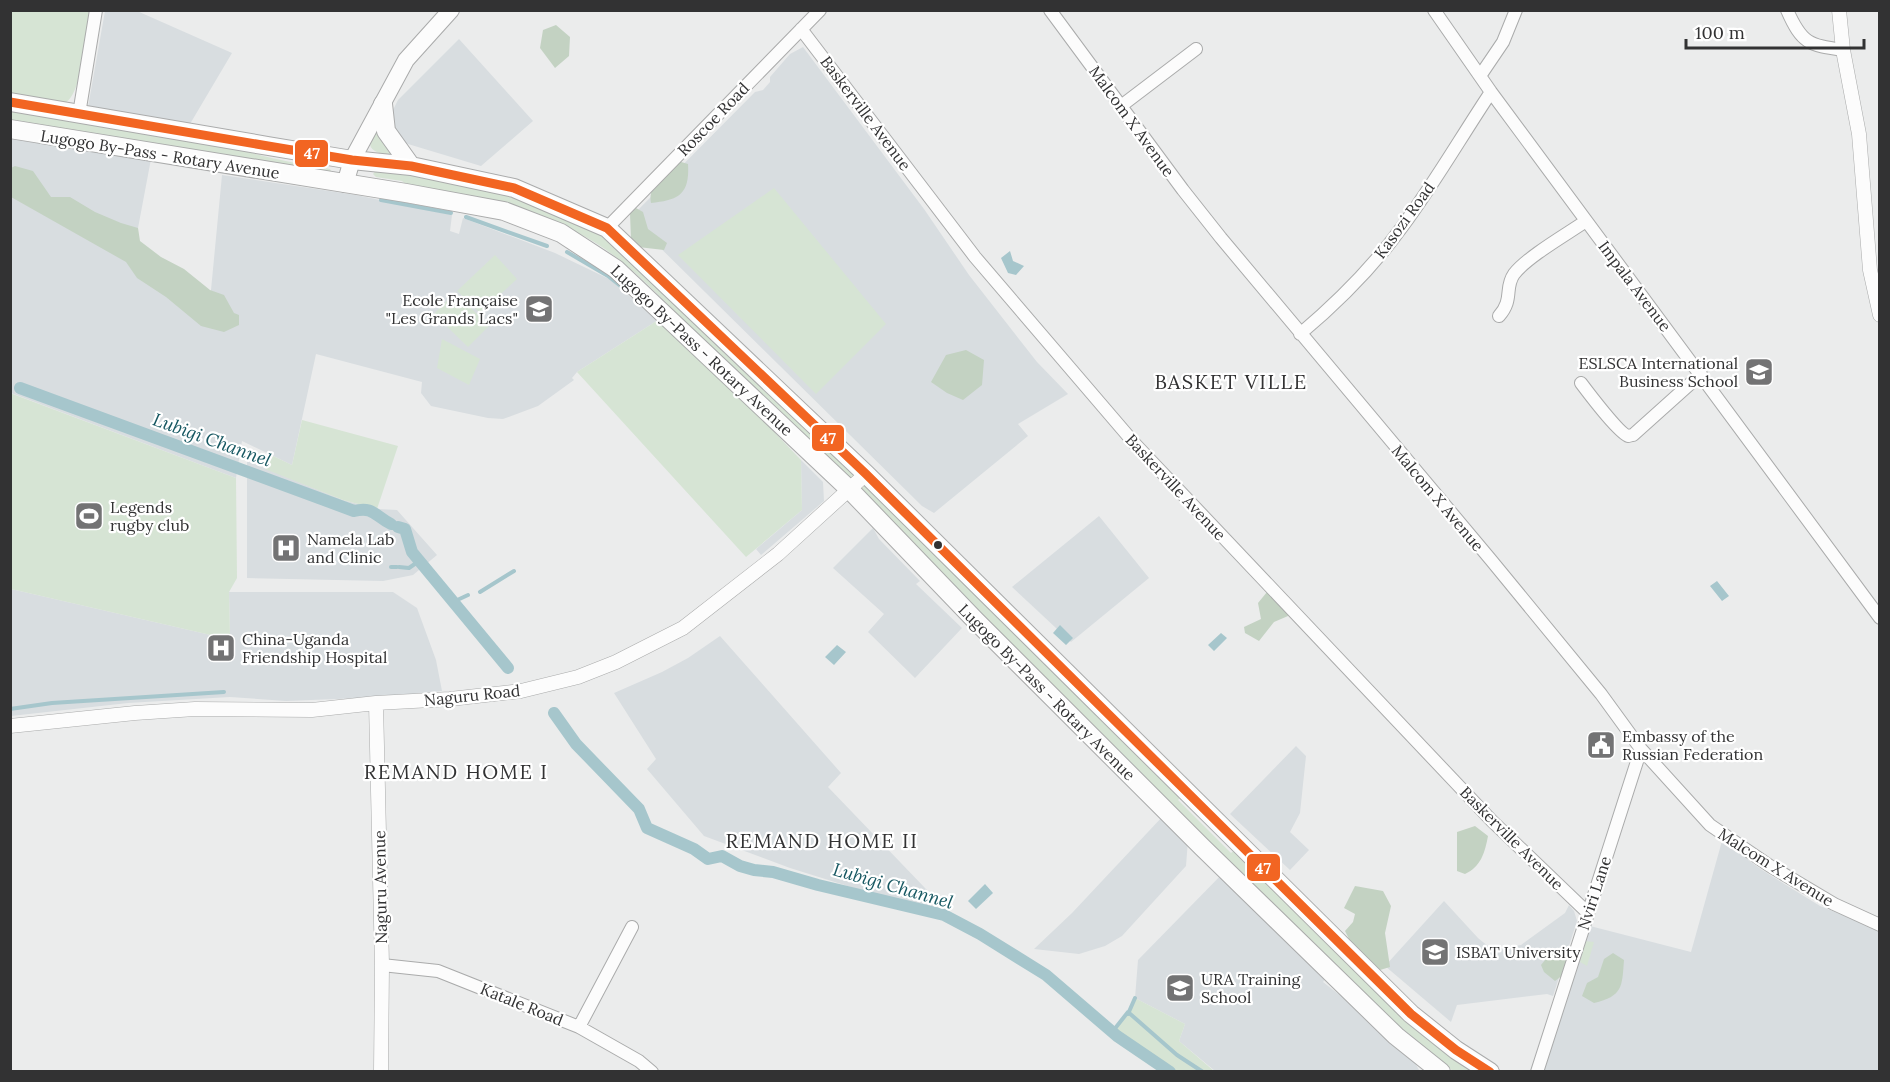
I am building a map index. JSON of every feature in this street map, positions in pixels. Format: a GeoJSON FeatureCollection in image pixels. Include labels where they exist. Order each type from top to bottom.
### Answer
{"type":"FeatureCollection","features":[{"type":"Feature","properties":{"kind":"main road"},"geometry":{"type":"LineString","coordinates":[[345,184],[352,160],[406,60],[451,10]]}},
{"type":"Feature","properties":{"kind":"main road","name":"Lugogo By-Pass - Rotary Avenue"},"geometry":{"type":"LineString","coordinates":[[10,102],[352,160],[411,166],[514,188],[607,228],[866,474],[1411,1014],[1456,1050],[1490,1071]]}},
{"type":"Feature","properties":{"kind":"main road"},"geometry":{"type":"LineString","coordinates":[[383,104],[386,131],[411,166]]}},
{"type":"Feature","properties":{"kind":"main road","name":"Lugogo By-Pass - Rotary Avenue"},"geometry":{"type":"LineString","coordinates":[[10,129],[504,211],[561,233],[590,250],[616,268],[850,490],[975,620],[1202,847],[1396,1036],[1441,1071]]}},
{"type":"Feature","properties":{"kind":"main road"},"geometry":{"type":"LineString","coordinates":[[264,171],[268,146]]}},
{"type":"Feature","properties":{"kind":"street"},"geometry":{"type":"LineString","coordinates":[[79,114],[96,10]]}},
{"type":"Feature","properties":{"kind":"street","name":"Roscoe Road"},"geometry":{"type":"LineString","coordinates":[[607,228],[820,10]]}},
{"type":"Feature","properties":{"kind":"street","name":"Malcom X Avenue"},"geometry":{"type":"LineString","coordinates":[[1050,10],[1183,190],[1300,334],[1513,586],[1601,694],[1641,749],[1710,825],[1770,866],[1834,904],[1880,925]]}},
{"type":"Feature","properties":{"kind":"street","name":"Impala Avenue"},"geometry":{"type":"LineString","coordinates":[[1434,10],[1491,92],[1880,618]]}},
{"type":"Feature","properties":{"kind":"street"},"geometry":{"type":"LineString","coordinates":[[1480,76],[1503,42],[1516,10]]}},
{"type":"Feature","properties":{"kind":"street"},"geometry":{"type":"LineString","coordinates":[[1787,10],[1795,29],[1804,39],[1820,47],[1843,50]]}},
{"type":"Feature","properties":{"kind":"street"},"geometry":{"type":"LineString","coordinates":[[1839,10],[1843,50],[1859,134],[1870,270],[1880,315]]}},
{"type":"Feature","properties":{"kind":"street","name":"Baskerville Avenue"},"geometry":{"type":"LineString","coordinates":[[801,28],[975,257],[1135,444],[1492,821],[1588,913]]}},
{"type":"Feature","properties":{"kind":"street"},"geometry":{"type":"LineString","coordinates":[[1120,106],[1196,49]]}},
{"type":"Feature","properties":{"kind":"street","name":"Kasozi Road"},"geometry":{"type":"LineString","coordinates":[[1300,334],[1327,311],[1367,270],[1402,227],[1491,92]]}},
{"type":"Feature","properties":{"kind":"street"},"geometry":{"type":"LineString","coordinates":[[1499,316],[1507,307],[1509,285],[1513,275],[1524,264],[1586,221]]}},
{"type":"Feature","properties":{"kind":"street"},"geometry":{"type":"LineString","coordinates":[[1581,384],[1615,425],[1625,436],[1628,436],[1633,435],[1701,374]]}},
{"type":"Feature","properties":{"kind":"street","name":"Naguru Road"},"geometry":{"type":"LineString","coordinates":[[10,726],[195,709],[312,710],[376,703],[450,699],[520,691],[578,677],[616,662],[683,628],[710,609],[778,554],[866,474]]}},
{"type":"Feature","properties":{"kind":"street","name":"Naguru Avenue"},"geometry":{"type":"LineString","coordinates":[[376,703],[382,965],[381,1071]]}},
{"type":"Feature","properties":{"kind":"street","name":"Nviri Lane"},"geometry":{"type":"LineString","coordinates":[[1536,1071],[1641,749]]}},
{"type":"Feature","properties":{"kind":"street"},"geometry":{"type":"LineString","coordinates":[[579,1027],[632,927]]}},
{"type":"Feature","properties":{"kind":"street","name":"Katale Road"},"geometry":{"type":"LineString","coordinates":[[382,965],[438,971],[579,1027],[639,1061],[652,1071]]}},
{"type":"Feature","properties":{"kind":"shaded area"},"geometry":{"type":"Polygon","coordinates":[[[105,11],[137,11],[232,53],[190,124],[88,107],[105,11]]]}},
{"type":"Feature","properties":{"kind":"shaded area"},"geometry":{"type":"Polygon","coordinates":[[[459,39],[533,121],[481,166],[398,141],[390,116],[398,100],[459,39]]]}},
{"type":"Feature","properties":{"kind":"shaded area"},"geometry":{"type":"Polygon","coordinates":[[[803,47],[924,209],[969,275],[1037,362],[1068,394],[1018,424],[1028,436],[934,513],[922,506],[630,218],[755,92],[763,90],[770,82],[770,77],[790,54],[803,47]]]}},
{"type":"Feature","properties":{"kind":"shaded area"},"geometry":{"type":"Polygon","coordinates":[[[10,135],[151,159],[136,249],[209,311],[222,175],[356,195],[452,215],[450,231],[459,234],[463,218],[555,253],[609,279],[658,320],[577,372],[572,378],[574,380],[538,406],[503,419],[431,406],[421,393],[422,382],[316,354],[292,465],[242,441],[236,478],[11,393],[10,135]]]}},
{"type":"Feature","properties":{"kind":"shaded area"},"geometry":{"type":"Polygon","coordinates":[[[801,460],[823,482],[824,501],[761,555],[756,549],[802,510],[801,460]]]}},
{"type":"Feature","properties":{"kind":"shaded area"},"geometry":{"type":"Polygon","coordinates":[[[247,461],[343,500],[377,509],[397,510],[437,555],[413,575],[383,581],[247,578],[247,461]]]}},
{"type":"Feature","properties":{"kind":"shaded area"},"geometry":{"type":"Polygon","coordinates":[[[1099,516],[1149,578],[1071,642],[1012,587],[1099,516]]]}},
{"type":"Feature","properties":{"kind":"shaded area"},"geometry":{"type":"Polygon","coordinates":[[[873,528],[879,539],[920,581],[916,584],[962,628],[915,678],[868,632],[884,614],[833,568],[873,528]]]}},
{"type":"Feature","properties":{"kind":"shaded area","name":"China-Uganda Friendship Hospital"},"geometry":{"type":"Polygon","coordinates":[[[11,589],[215,636],[230,636],[229,592],[393,592],[417,608],[436,660],[442,691],[386,697],[286,701],[230,697],[128,703],[11,716],[11,589]]]}},
{"type":"Feature","properties":{"kind":"shaded area"},"geometry":{"type":"Polygon","coordinates":[[[720,636],[841,773],[828,787],[949,913],[886,898],[790,868],[704,836],[647,769],[656,759],[614,693],[662,672],[688,658],[720,636]]]}},
{"type":"Feature","properties":{"kind":"shaded area"},"geometry":{"type":"Polygon","coordinates":[[[1296,746],[1306,756],[1300,813],[1290,832],[1309,850],[1290,870],[1230,814],[1296,746]]]}},
{"type":"Feature","properties":{"kind":"shaded area"},"geometry":{"type":"Polygon","coordinates":[[[1163,816],[1188,840],[1186,866],[1122,936],[1105,946],[1079,954],[1034,949],[1072,913],[1163,816]]]}},
{"type":"Feature","properties":{"kind":"shaded area"},"geometry":{"type":"Polygon","coordinates":[[[1722,841],[1762,870],[1820,906],[1879,930],[1879,1071],[1541,1071],[1590,926],[1691,952],[1722,841]]]}},
{"type":"Feature","properties":{"kind":"shaded area"},"geometry":{"type":"Polygon","coordinates":[[[1228,868],[1329,974],[1323,982],[1407,1048],[1419,1070],[1422,1071],[1215,1071],[1179,1041],[1185,1024],[1135,998],[1138,960],[1228,868]]]}},
{"type":"Feature","properties":{"kind":"shaded area"},"geometry":{"type":"Polygon","coordinates":[[[1444,901],[1489,947],[1503,948],[1521,945],[1565,913],[1569,905],[1577,921],[1553,996],[1547,994],[1457,1005],[1451,1022],[1385,966],[1444,901]]]}},
{"type":"Feature","properties":{"kind":"green space"},"geometry":{"type":"Polygon","coordinates":[[[10,11],[89,11],[79,79],[68,100],[61,104],[49,104],[11,96],[10,11]]]}},
{"type":"Feature","properties":{"kind":"green space"},"geometry":{"type":"Polygon","coordinates":[[[556,25],[570,37],[569,56],[555,68],[540,48],[543,30],[556,25]]]}},
{"type":"Feature","properties":{"kind":"green space"},"geometry":{"type":"Polygon","coordinates":[[[11,109],[204,142],[330,169],[332,173],[46,128],[11,120],[11,109]]]}},
{"type":"Feature","properties":{"kind":"green space"},"geometry":{"type":"Polygon","coordinates":[[[379,120],[396,158],[373,150],[371,146],[370,142],[379,120]]]}},
{"type":"Feature","properties":{"kind":"green space"},"geometry":{"type":"Polygon","coordinates":[[[678,161],[688,164],[687,183],[684,189],[675,198],[651,203],[655,185],[678,161]]]}},
{"type":"Feature","properties":{"kind":"green space"},"geometry":{"type":"Polygon","coordinates":[[[15,166],[33,171],[51,197],[70,197],[95,212],[138,228],[140,241],[161,257],[184,269],[210,290],[224,295],[234,313],[239,315],[239,325],[224,332],[201,326],[166,297],[137,278],[126,262],[11,197],[11,168],[15,166]]]}},
{"type":"Feature","properties":{"kind":"green space"},"geometry":{"type":"Polygon","coordinates":[[[377,169],[524,200],[589,226],[616,244],[819,436],[854,475],[852,479],[773,407],[654,291],[608,251],[574,231],[554,223],[514,209],[408,186],[402,181],[376,177],[373,174],[377,169]]]}},
{"type":"Feature","properties":{"kind":"green space"},"geometry":{"type":"Polygon","coordinates":[[[774,188],[886,324],[816,394],[678,255],[774,188]]]}},
{"type":"Feature","properties":{"kind":"green space"},"geometry":{"type":"Polygon","coordinates":[[[636,208],[643,212],[648,229],[667,243],[664,250],[638,247],[631,240],[630,213],[636,208]]]}},
{"type":"Feature","properties":{"kind":"green space"},"geometry":{"type":"Polygon","coordinates":[[[495,255],[517,279],[480,313],[457,291],[495,255]]]}},
{"type":"Feature","properties":{"kind":"green space"},"geometry":{"type":"Polygon","coordinates":[[[455,292],[489,326],[468,347],[434,314],[455,292]]]}},
{"type":"Feature","properties":{"kind":"green space"},"geometry":{"type":"Polygon","coordinates":[[[658,320],[715,370],[801,460],[802,510],[746,557],[577,372],[658,320]]]}},
{"type":"Feature","properties":{"kind":"green space"},"geometry":{"type":"Polygon","coordinates":[[[442,339],[480,359],[469,385],[437,368],[442,339]]]}},
{"type":"Feature","properties":{"kind":"green space"},"geometry":{"type":"Polygon","coordinates":[[[966,350],[984,360],[982,385],[963,400],[931,382],[946,355],[966,350]]]}},
{"type":"Feature","properties":{"kind":"green space"},"geometry":{"type":"Polygon","coordinates":[[[10,393],[236,478],[237,578],[229,592],[230,636],[215,636],[11,589],[10,393]]]}},
{"type":"Feature","properties":{"kind":"green space"},"geometry":{"type":"Polygon","coordinates":[[[302,420],[398,446],[377,509],[343,500],[265,469],[271,455],[292,465],[302,420]]]}},
{"type":"Feature","properties":{"kind":"green space"},"geometry":{"type":"Polygon","coordinates":[[[866,483],[1182,796],[1178,800],[1231,853],[1236,849],[1475,1071],[1453,1071],[1386,1017],[859,494],[863,484],[866,483]]]}},
{"type":"Feature","properties":{"kind":"green space"},"geometry":{"type":"Polygon","coordinates":[[[1267,592],[1287,608],[1288,616],[1274,622],[1259,641],[1245,633],[1244,627],[1261,619],[1258,603],[1267,592]]]}},
{"type":"Feature","properties":{"kind":"green space"},"geometry":{"type":"Polygon","coordinates":[[[1475,826],[1488,836],[1487,842],[1479,863],[1465,874],[1457,871],[1457,832],[1475,826]]]}},
{"type":"Feature","properties":{"kind":"green space"},"geometry":{"type":"Polygon","coordinates":[[[1355,886],[1383,891],[1391,906],[1385,933],[1390,967],[1380,970],[1357,955],[1345,931],[1353,922],[1355,914],[1344,908],[1355,886]]]}},
{"type":"Feature","properties":{"kind":"green space"},"geometry":{"type":"Polygon","coordinates":[[[1585,941],[1594,942],[1587,966],[1580,962],[1585,941]]]}},
{"type":"Feature","properties":{"kind":"green space"},"geometry":{"type":"Polygon","coordinates":[[[1566,948],[1569,954],[1563,975],[1555,981],[1544,972],[1541,965],[1554,949],[1566,948]]]}},
{"type":"Feature","properties":{"kind":"green space"},"geometry":{"type":"Polygon","coordinates":[[[1613,953],[1624,960],[1621,984],[1611,997],[1594,1003],[1582,996],[1587,983],[1598,977],[1604,959],[1613,953]]]}},
{"type":"Feature","properties":{"kind":"green space"},"geometry":{"type":"Polygon","coordinates":[[[1135,998],[1185,1024],[1179,1041],[1214,1071],[1170,1071],[1113,1031],[1129,1013],[1135,998]]]}},
{"type":"Feature","properties":{"kind":"water"},"geometry":{"type":"Polygon","coordinates":[[[1010,251],[1013,261],[1024,266],[1016,275],[1008,273],[1001,258],[1010,251]]]}},
{"type":"Feature","properties":{"kind":"water"},"geometry":{"type":"Polygon","coordinates":[[[1717,581],[1729,596],[1722,601],[1710,586],[1717,581]]]}},
{"type":"Feature","properties":{"kind":"water"},"geometry":{"type":"Polygon","coordinates":[[[1060,625],[1073,638],[1066,645],[1053,633],[1060,625]]]}},
{"type":"Feature","properties":{"kind":"water"},"geometry":{"type":"Polygon","coordinates":[[[1221,633],[1227,638],[1214,651],[1208,645],[1221,633]]]}},
{"type":"Feature","properties":{"kind":"water"},"geometry":{"type":"Polygon","coordinates":[[[837,645],[846,652],[834,665],[825,657],[837,645]]]}},
{"type":"Feature","properties":{"kind":"water"},"geometry":{"type":"Polygon","coordinates":[[[985,884],[993,893],[976,909],[968,901],[985,884]]]}},
{"type":"Feature","properties":{"kind":"waterway"},"geometry":{"type":"LineString","coordinates":[[381,200],[451,213]]}},
{"type":"Feature","properties":{"kind":"waterway"},"geometry":{"type":"LineString","coordinates":[[466,217],[547,246]]}},
{"type":"Feature","properties":{"kind":"waterway"},"geometry":{"type":"LineString","coordinates":[[567,252],[608,276],[628,292]]}},
{"type":"Feature","properties":{"kind":"waterway","name":"Lubigi Channel"},"geometry":{"type":"LineString","coordinates":[[20,388],[354,511],[370,511],[391,524]]}},
{"type":"Feature","properties":{"kind":"waterway","name":"Lubigi Channel"},"geometry":{"type":"LineString","coordinates":[[398,527],[405,529],[412,552],[508,668]]}},
{"type":"Feature","properties":{"kind":"waterway"},"geometry":{"type":"LineString","coordinates":[[399,567],[409,568],[419,561]]}},
{"type":"Feature","properties":{"kind":"waterway"},"geometry":{"type":"LineString","coordinates":[[391,567],[397,567]]}},
{"type":"Feature","properties":{"kind":"waterway"},"geometry":{"type":"LineString","coordinates":[[480,592],[514,571]]}},
{"type":"Feature","properties":{"kind":"waterway"},"geometry":{"type":"LineString","coordinates":[[453,602],[468,595]]}},
{"type":"Feature","properties":{"kind":"waterway"},"geometry":{"type":"LineString","coordinates":[[10,709],[52,703],[224,692]]}},
{"type":"Feature","properties":{"kind":"waterway","name":"Lubigi Channel"},"geometry":{"type":"LineString","coordinates":[[554,713],[576,744],[639,809],[647,828],[694,849],[708,859],[722,856],[740,866],[754,870],[773,872],[944,915],[980,934],[1046,975],[1117,1036],[1170,1072]]}},
{"type":"Feature","properties":{"kind":"waterway"},"geometry":{"type":"LineString","coordinates":[[1128,1014],[1135,998]]}},
{"type":"Feature","properties":{"kind":"waterway"},"geometry":{"type":"LineString","coordinates":[[1117,1036],[1113,1031],[1128,1012],[1177,1055],[1203,1072]]}},
{"type":"Feature","properties":{"kind":"transit line","name":"47"},"geometry":{"type":"LineString","coordinates":[[10,102],[352,160],[411,166],[514,188],[607,228],[866,474],[1411,1014],[1456,1050],[1490,1072]]}},
{"type":"Feature","properties":{"kind":"place","name":"Ecole Française \"Les Grands Lacs\""},"geometry":{"type":"Point","coordinates":[539,309]}},
{"type":"Feature","properties":{"kind":"place","name":"ESLSCA International Business School"},"geometry":{"type":"Point","coordinates":[1759,372]}},
{"type":"Feature","properties":{"kind":"place","name":"Legends rugby club"},"geometry":{"type":"Point","coordinates":[89,516]}},
{"type":"Feature","properties":{"kind":"place","name":"Namela Lab and Clinic"},"geometry":{"type":"Point","coordinates":[286,548]}},
{"type":"Feature","properties":{"kind":"place","name":"China-Uganda Friendship Hospital"},"geometry":{"type":"Point","coordinates":[221,648]}},
{"type":"Feature","properties":{"kind":"place","name":"Embassy of the Russian Federation"},"geometry":{"type":"Point","coordinates":[1601,745]}},
{"type":"Feature","properties":{"kind":"place","name":"ISBAT University"},"geometry":{"type":"Point","coordinates":[1435,952]}},
{"type":"Feature","properties":{"kind":"place","name":"URA Training School"},"geometry":{"type":"Point","coordinates":[1180,988]}},
{"type":"Feature","properties":{"kind":"district","name":"BASKET VILLE"},"geometry":{"type":"Point","coordinates":[1231,382]}},
{"type":"Feature","properties":{"kind":"district","name":"REMAND HOME I"},"geometry":{"type":"Point","coordinates":[456,772]}},
{"type":"Feature","properties":{"kind":"district","name":"REMAND HOME II"},"geometry":{"type":"Point","coordinates":[822,841]}}]}
